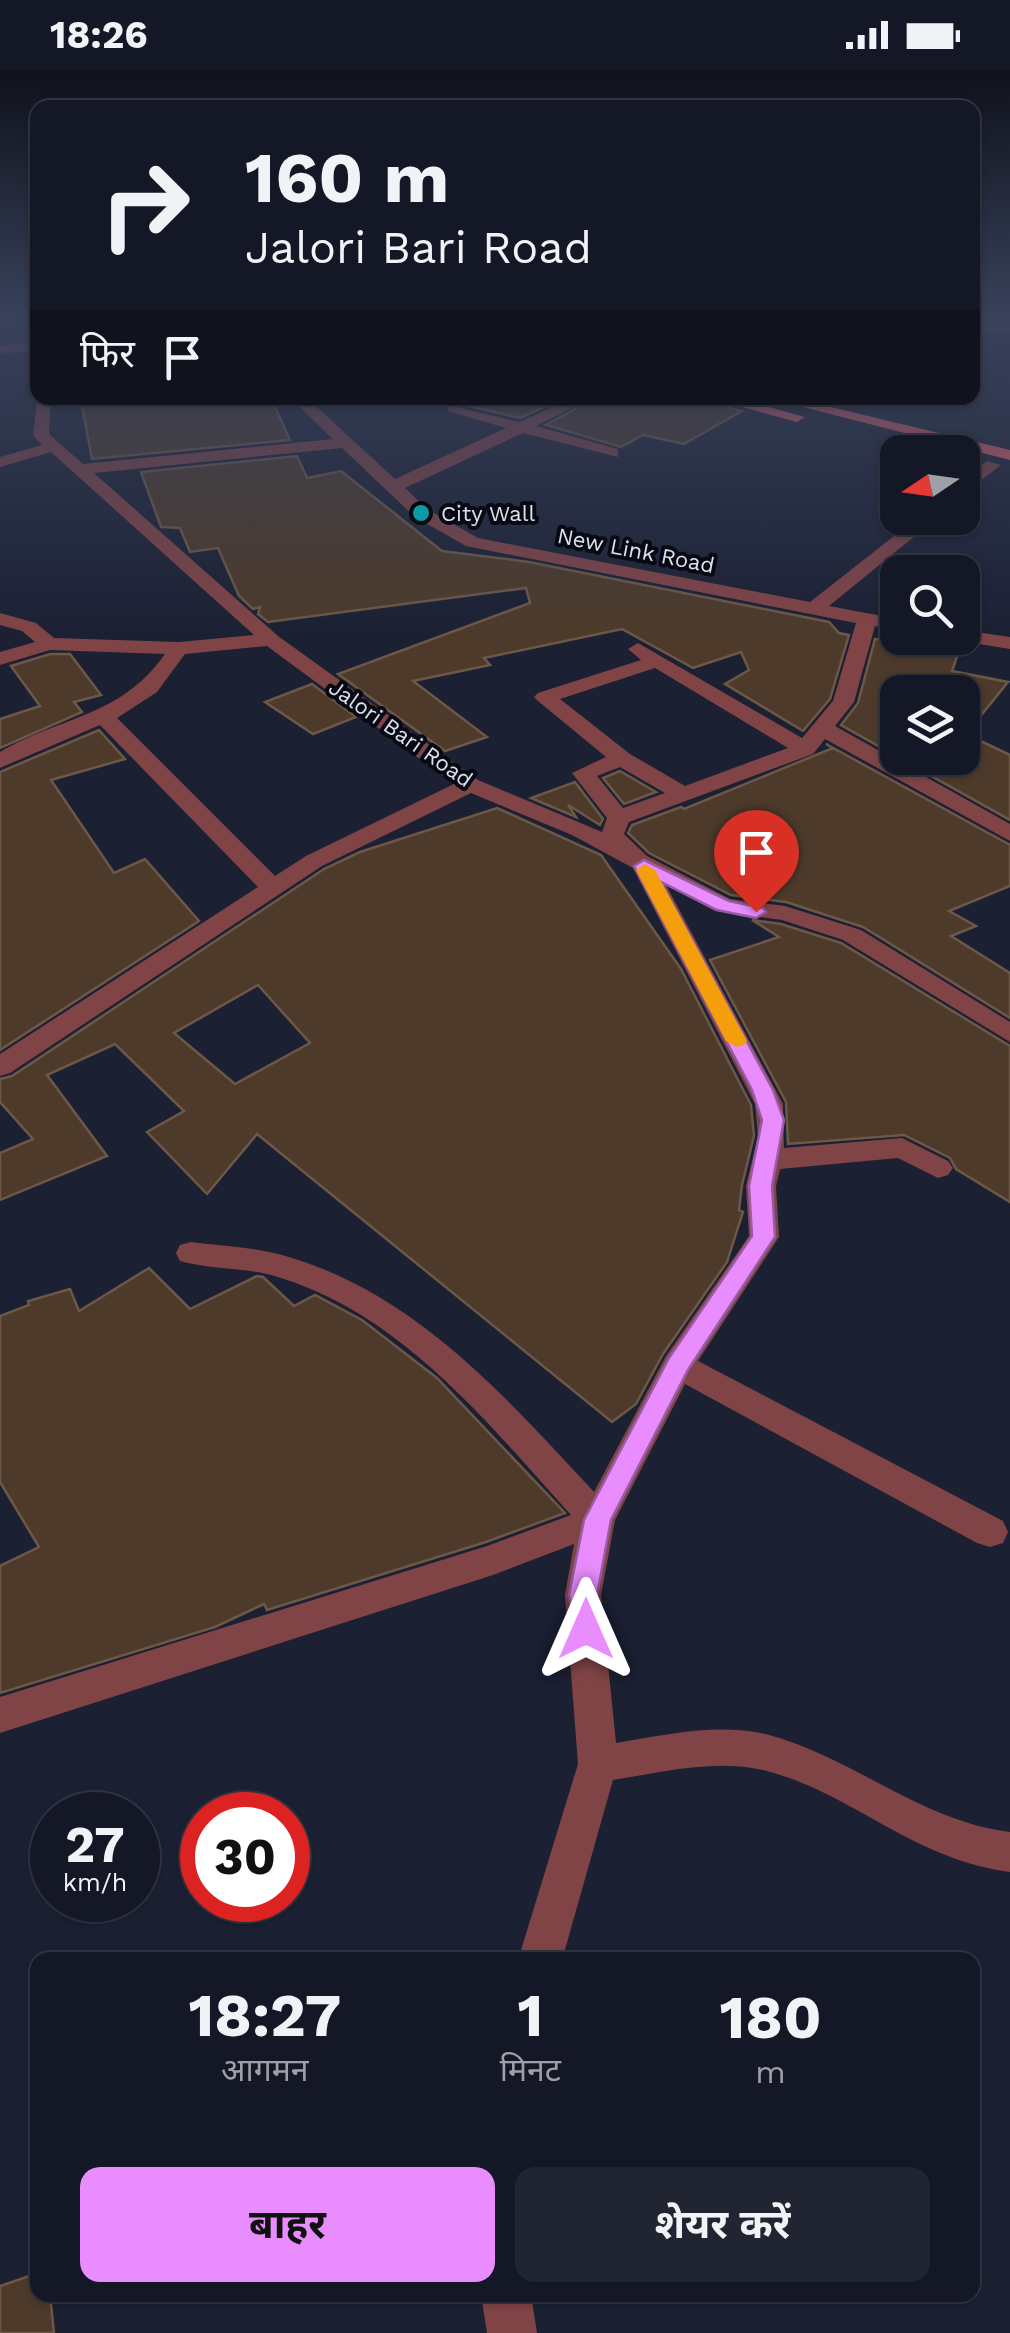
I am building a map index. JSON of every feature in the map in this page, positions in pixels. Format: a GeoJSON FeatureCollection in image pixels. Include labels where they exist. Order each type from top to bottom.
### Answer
{"type":"FeatureCollection","features":[{"type":"Feature","properties":{"kind":"main road"},"geometry":{"type":"LineString","coordinates":[[828,425],[880,437]]}},
{"type":"Feature","properties":{"kind":"main road"},"geometry":{"type":"LineString","coordinates":[[885,425],[1010,455]]}},
{"type":"Feature","properties":{"kind":"street"},"geometry":{"type":"LineString","coordinates":[[42,425],[41,434],[54,446]]}},
{"type":"Feature","properties":{"kind":"street","name":"New Link Road"},"geometry":{"type":"LineString","coordinates":[[326,425],[421,513],[472,542],[880,622]]}},
{"type":"Feature","properties":{"kind":"street"},"geometry":{"type":"LineString","coordinates":[[513,425],[612,453]]}},
{"type":"Feature","properties":{"kind":"street"},"geometry":{"type":"LineString","coordinates":[[393,487],[527,425]]}},
{"type":"Feature","properties":{"kind":"street"},"geometry":{"type":"LineString","coordinates":[[81,469],[346,443]]}},
{"type":"Feature","properties":{"kind":"street"},"geometry":{"type":"LineString","coordinates":[[0,462],[54,446]]}},
{"type":"Feature","properties":{"kind":"street","name":"Jalori Bari Road"},"geometry":{"type":"LineString","coordinates":[[54,446],[271,640],[470,785],[580,830],[724,906],[785,914],[852,935],[1010,1034]]}},
{"type":"Feature","properties":{"kind":"street"},"geometry":{"type":"LineString","coordinates":[[980,480],[1002,467]]}},
{"type":"Feature","properties":{"kind":"street"},"geometry":{"type":"LineString","coordinates":[[812,610],[907,535]]}},
{"type":"Feature","properties":{"kind":"street"},"geometry":{"type":"LineString","coordinates":[[1,620],[29,627],[49,644]]}},
{"type":"Feature","properties":{"kind":"street"},"geometry":{"type":"LineString","coordinates":[[542,1952],[598,1764],[583,1595],[597,1520],[678,1364],[764,1237],[760,1202],[764,1160],[772,1136],[769,1104],[644,866],[612,836],[619,818],[806,749],[843,702],[867,620]]}},
{"type":"Feature","properties":{"kind":"street"},"geometry":{"type":"LineString","coordinates":[[980,639],[1010,644]]}},
{"type":"Feature","properties":{"kind":"street"},"geometry":{"type":"LineString","coordinates":[[0,660],[49,644],[179,648],[271,640]]}},
{"type":"Feature","properties":{"kind":"street"},"geometry":{"type":"LineString","coordinates":[[0,760],[34,741],[102,716],[146,692],[179,648]]}},
{"type":"Feature","properties":{"kind":"street"},"geometry":{"type":"LineString","coordinates":[[685,795],[622,758],[545,697],[648,655],[806,749]]}},
{"type":"Feature","properties":{"kind":"street"},"geometry":{"type":"LineString","coordinates":[[102,716],[273,888]]}},
{"type":"Feature","properties":{"kind":"street"},"geometry":{"type":"LineString","coordinates":[[822,728],[1010,834]]}},
{"type":"Feature","properties":{"kind":"street"},"geometry":{"type":"LineString","coordinates":[[619,818],[583,772],[622,758]]}},
{"type":"Feature","properties":{"kind":"street"},"geometry":{"type":"LineString","coordinates":[[0,1067],[314,861],[470,785]]}},
{"type":"Feature","properties":{"kind":"street"},"geometry":{"type":"LineString","coordinates":[[764,1160],[902,1148],[938,1168]]}},
{"type":"Feature","properties":{"kind":"street"},"geometry":{"type":"LineString","coordinates":[[191,1254],[288,1268],[378,1309],[455,1366],[597,1520]]}},
{"type":"Feature","properties":{"kind":"street"},"geometry":{"type":"LineString","coordinates":[[678,1364],[990,1532]]}},
{"type":"Feature","properties":{"kind":"street"},"geometry":{"type":"LineString","coordinates":[[0,1715],[493,1560],[597,1520]]}},
{"type":"Feature","properties":{"kind":"street"},"geometry":{"type":"LineString","coordinates":[[598,1764],[732,1748],[766,1753],[808,1766],[958,1842],[991,1852],[1010,1852]]}},
{"type":"Feature","properties":{"kind":"street"},"geometry":{"type":"LineString","coordinates":[[507,2302],[512,2333]]}},
{"type":"Feature","properties":{"kind":"building"},"geometry":{"type":"Polygon","coordinates":[[[86,425],[283,425],[290,440],[92,459],[86,425]]]}},
{"type":"Feature","properties":{"kind":"building"},"geometry":{"type":"Polygon","coordinates":[[[546,425],[718,425],[684,444],[643,435],[621,447],[546,425]]]}},
{"type":"Feature","properties":{"kind":"building"},"geometry":{"type":"Polygon","coordinates":[[[297,456],[307,478],[341,471],[442,551],[529,562],[829,622],[839,633],[849,635],[830,699],[803,731],[725,684],[749,670],[741,652],[693,668],[622,629],[484,658],[490,665],[413,681],[487,737],[445,751],[338,674],[530,603],[526,588],[268,622],[258,614],[260,607],[253,609],[239,596],[218,548],[190,552],[180,528],[161,527],[141,472],[297,456]]]}},
{"type":"Feature","properties":{"kind":"building"},"geometry":{"type":"Polygon","coordinates":[[[875,639],[880,640],[880,655],[958,655],[952,671],[972,675],[880,675],[880,747],[841,725],[858,703],[875,639]]]}},
{"type":"Feature","properties":{"kind":"building"},"geometry":{"type":"Polygon","coordinates":[[[50,654],[70,654],[101,695],[74,702],[82,712],[0,748],[0,719],[40,706],[11,666],[50,654]]]}},
{"type":"Feature","properties":{"kind":"building"},"geometry":{"type":"Polygon","coordinates":[[[980,676],[1008,682],[980,717],[980,676]]]}},
{"type":"Feature","properties":{"kind":"building"},"geometry":{"type":"Polygon","coordinates":[[[312,684],[356,717],[313,734],[265,702],[312,684]]]}},
{"type":"Feature","properties":{"kind":"building"},"geometry":{"type":"Polygon","coordinates":[[[99,730],[125,759],[51,780],[114,873],[145,859],[199,921],[0,1050],[0,772],[99,730]]]}},
{"type":"Feature","properties":{"kind":"building"},"geometry":{"type":"Polygon","coordinates":[[[980,741],[1010,755],[1010,820],[929,775],[980,775],[980,741]]]}},
{"type":"Feature","properties":{"kind":"building"},"geometry":{"type":"Polygon","coordinates":[[[826,744],[1010,845],[1010,886],[949,911],[976,926],[951,936],[1010,973],[1010,1018],[863,927],[786,902],[731,895],[649,853],[628,833],[632,825],[684,809],[833,748],[826,744]]]}},
{"type":"Feature","properties":{"kind":"building"},"geometry":{"type":"Polygon","coordinates":[[[620,771],[656,792],[624,804],[603,778],[620,771]]]}},
{"type":"Feature","properties":{"kind":"building"},"geometry":{"type":"Polygon","coordinates":[[[575,782],[603,819],[600,825],[568,805],[576,817],[531,798],[575,782]]]}},
{"type":"Feature","properties":{"kind":"building"},"geometry":{"type":"Polygon","coordinates":[[[497,808],[601,855],[681,969],[751,1105],[754,1136],[742,1185],[739,1210],[743,1212],[727,1262],[663,1354],[636,1404],[612,1422],[257,1134],[207,1194],[147,1132],[184,1111],[115,1044],[47,1075],[107,1156],[0,1200],[0,1153],[33,1139],[0,1102],[0,1079],[12,1076],[324,869],[360,852],[497,808]],[[258,985],[174,1033],[235,1084],[310,1043],[258,985]]]}},
{"type":"Feature","properties":{"kind":"building"},"geometry":{"type":"Polygon","coordinates":[[[752,920],[781,924],[841,943],[1010,1046],[1010,1202],[956,1169],[950,1158],[904,1135],[788,1144],[786,1102],[710,960],[779,937],[752,920]]]}},
{"type":"Feature","properties":{"kind":"building"},"geometry":{"type":"Polygon","coordinates":[[[149,1268],[190,1309],[257,1276],[263,1277],[294,1306],[315,1295],[362,1320],[437,1378],[565,1513],[486,1542],[267,1610],[264,1604],[215,1627],[0,1693],[0,1566],[39,1547],[0,1482],[0,1316],[29,1305],[28,1301],[70,1289],[79,1311],[149,1268]]]}},
{"type":"Feature","properties":{"kind":"building"},"geometry":{"type":"Polygon","coordinates":[[[30,2276],[30,2302],[51,2302],[54,2333],[0,2333],[0,2286],[30,2276]]]}},
{"type":"Feature","properties":{"kind":"slow traffic"},"geometry":{"type":"LineString","coordinates":[[645,870],[736,1041]]}},
{"type":"Feature","properties":{"kind":"place","name":"City Wall"},"geometry":{"type":"Point","coordinates":[421,513]}},
{"type":"Feature","properties":{"kind":"route"},"geometry":{"type":"LineString","coordinates":[[586,1629],[583,1595],[597,1520],[678,1364],[764,1237],[760,1186],[772,1136],[769,1104],[644,866],[724,906],[756,912]]}}]}
